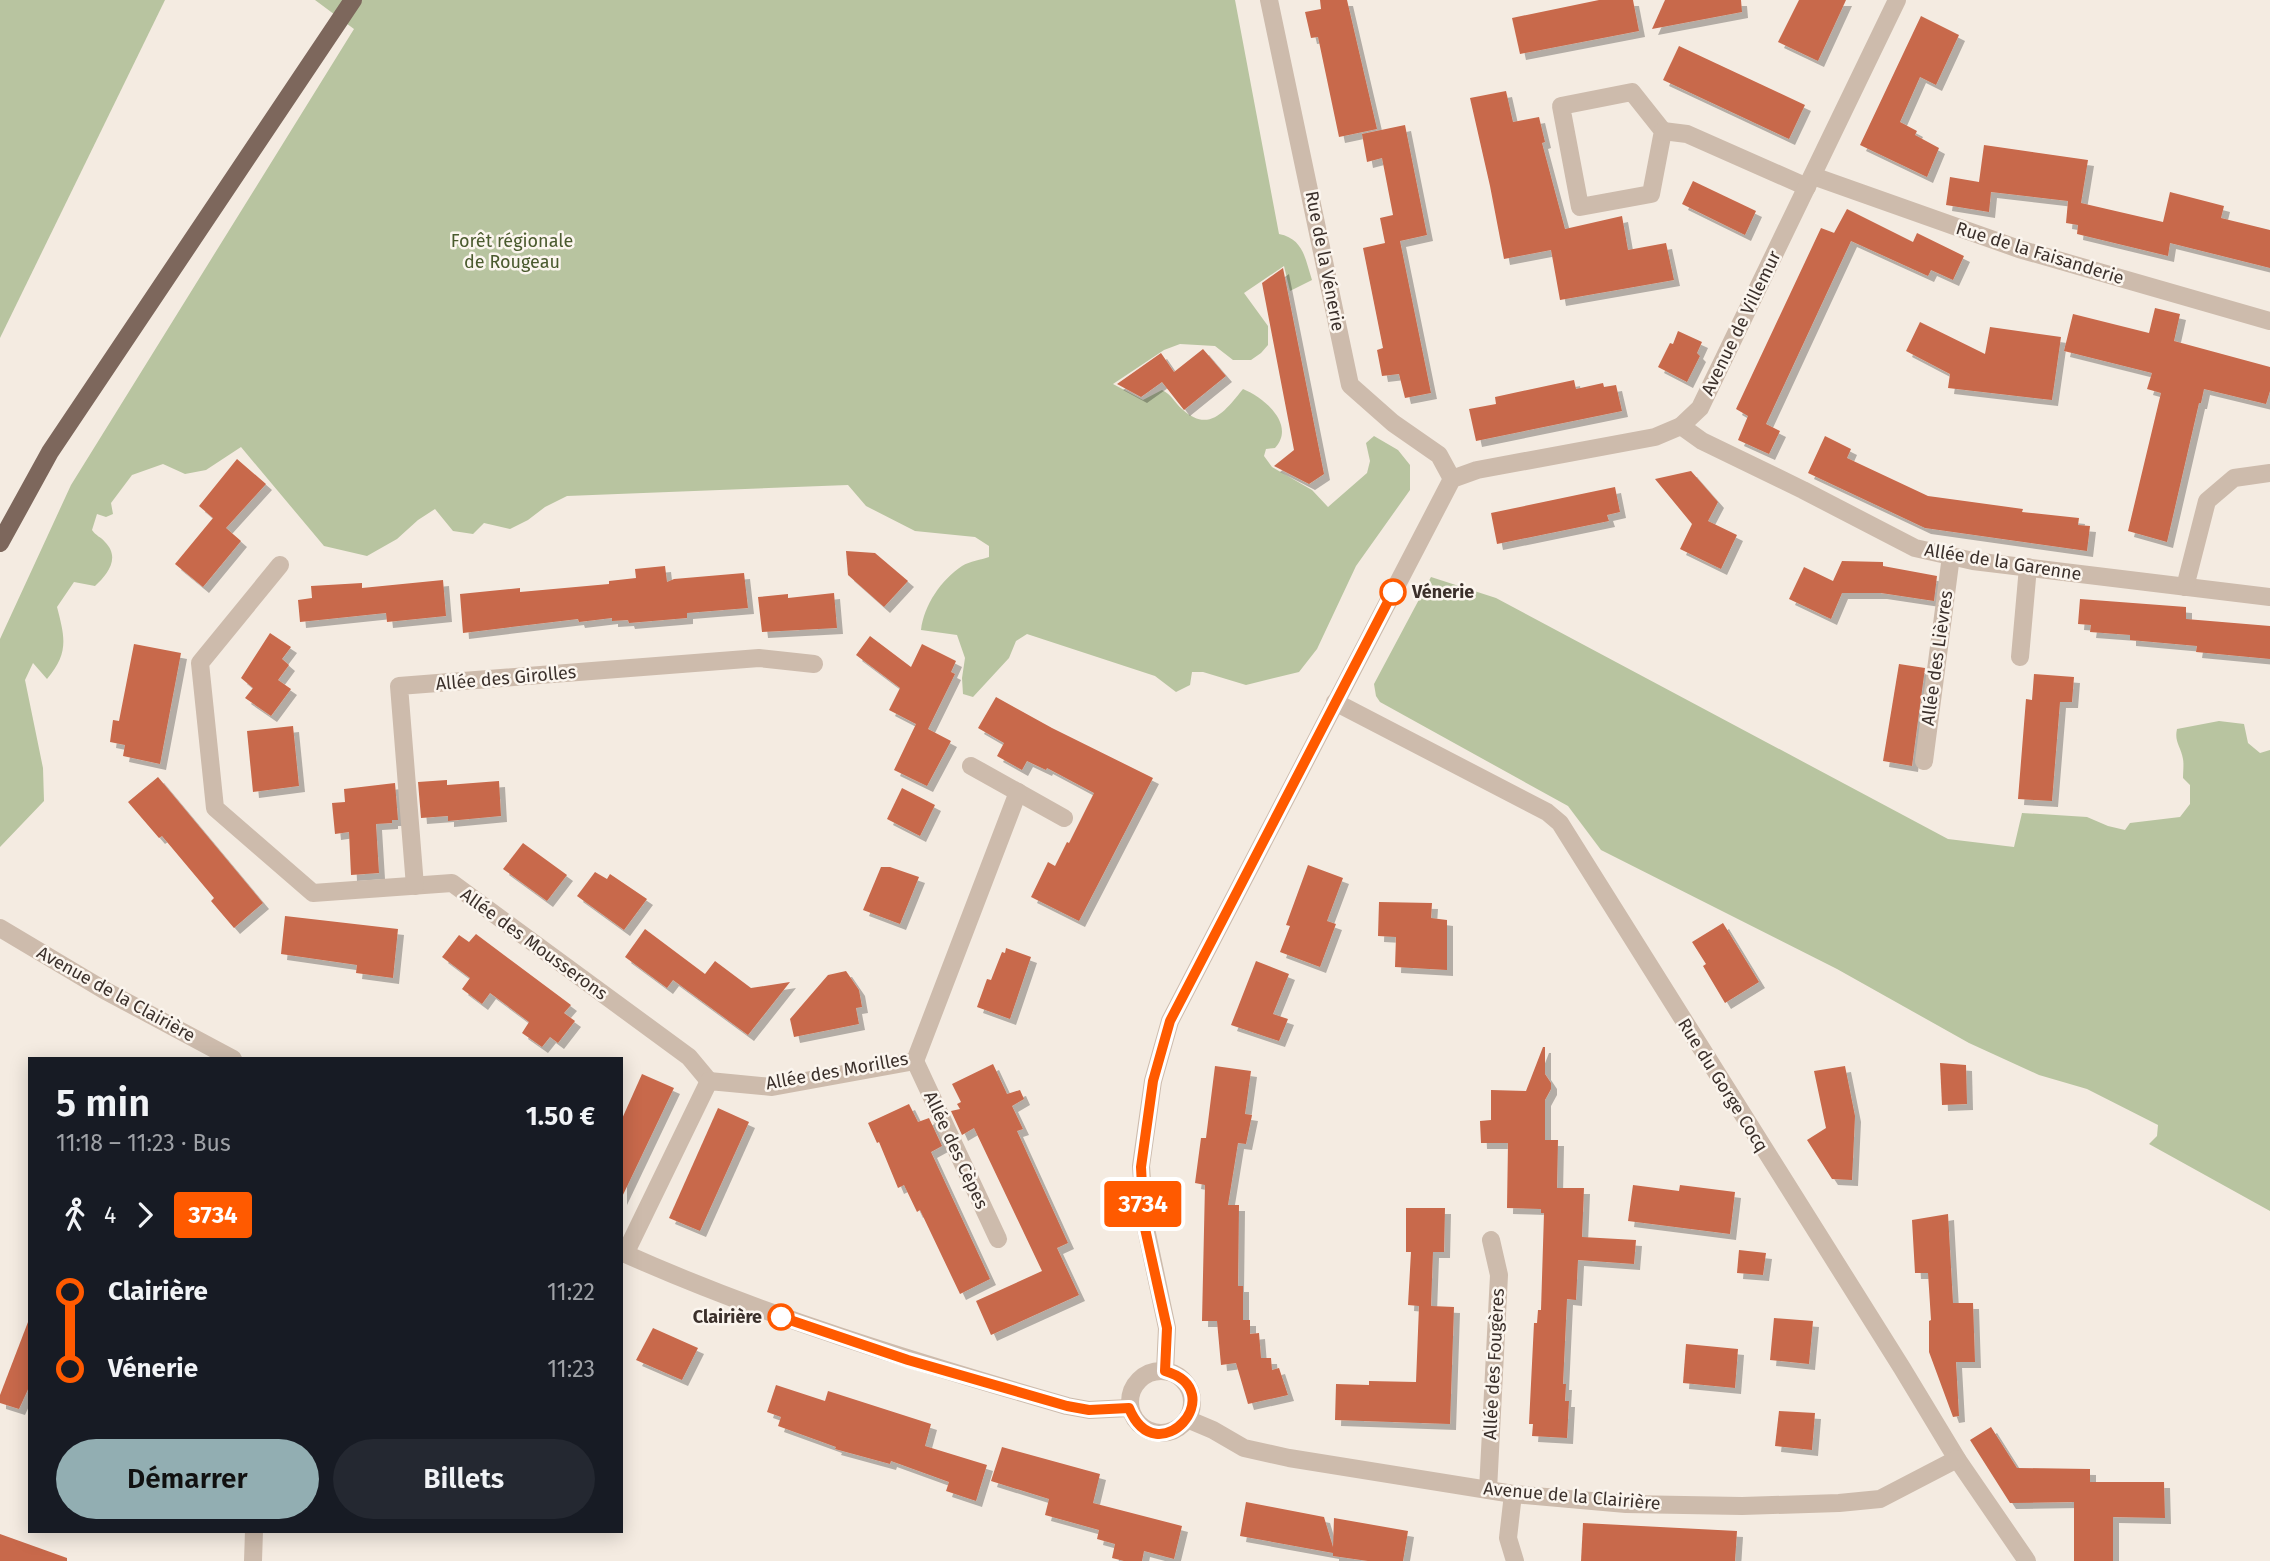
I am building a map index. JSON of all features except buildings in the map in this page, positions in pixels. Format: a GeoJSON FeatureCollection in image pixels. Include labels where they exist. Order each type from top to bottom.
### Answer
{"type":"FeatureCollection","features":[{"type":"Feature","properties":{"kind":"main road"},"geometry":{"type":"LineString","coordinates":[[0,543],[50,452],[354,0]]}},
{"type":"Feature","properties":{"kind":"street","name":"Rue de la Vénerie"},"geometry":{"type":"LineString","coordinates":[[1269,0],[1350,384],[1394,423],[1439,455],[1452,479]]}},
{"type":"Feature","properties":{"kind":"street","name":"Avenue de Villemur"},"geometry":{"type":"LineString","coordinates":[[1452,479],[1477,470],[1655,437],[1681,426],[1700,408],[1896,0]]}},
{"type":"Feature","properties":{"kind":"street"},"geometry":{"type":"LineString","coordinates":[[1632,92],[1663,131],[1651,194],[1580,207],[1561,106],[1632,92]]}},
{"type":"Feature","properties":{"kind":"street","name":"Rue de la Faisanderie"},"geometry":{"type":"LineString","coordinates":[[1663,131],[1688,134],[1810,182],[2019,249],[2270,321]]}},
{"type":"Feature","properties":{"kind":"street","name":"Allée de la Garenne"},"geometry":{"type":"LineString","coordinates":[[1681,426],[1702,441],[1915,548],[2028,567],[2270,597]]}},
{"type":"Feature","properties":{"kind":"street"},"geometry":{"type":"LineString","coordinates":[[2185,587],[2207,501],[2234,478],[2270,473]]}},
{"type":"Feature","properties":{"kind":"street"},"geometry":{"type":"LineString","coordinates":[[1165,1371],[1167,1328],[1144,1224],[1141,1167],[1153,1081],[1170,1021],[1452,479]]}},
{"type":"Feature","properties":{"kind":"street","name":"Allée des Lièvres"},"geometry":{"type":"LineString","coordinates":[[1924,761],[1951,556]]}},
{"type":"Feature","properties":{"kind":"street","name":"Allée des Mousserons"},"geometry":{"type":"LineString","coordinates":[[280,565],[200,663],[215,808],[313,893],[452,883],[689,1057],[709,1082]]}},
{"type":"Feature","properties":{"kind":"street"},"geometry":{"type":"LineString","coordinates":[[2020,657],[2028,567]]}},
{"type":"Feature","properties":{"kind":"street","name":"Allée des Girolles"},"geometry":{"type":"LineString","coordinates":[[415,886],[399,686],[759,658],[814,664]]}},
{"type":"Feature","properties":{"kind":"street","name":"Rue du Gorge Cocq"},"geometry":{"type":"LineString","coordinates":[[1335,702],[1547,812],[1560,823],[1957,1459],[2027,1561]]}},
{"type":"Feature","properties":{"kind":"street"},"geometry":{"type":"LineString","coordinates":[[971,765],[1064,818]]}},
{"type":"Feature","properties":{"kind":"street","name":"Allée des Morilles"},"geometry":{"type":"LineString","coordinates":[[709,1082],[772,1087],[915,1061],[1018,792]]}},
{"type":"Feature","properties":{"kind":"street","name":"Avenue de la Clairière"},"geometry":{"type":"LineString","coordinates":[[0,928],[104,990],[229,1057]]}},
{"type":"Feature","properties":{"kind":"street","name":"Allée des Cèpes"},"geometry":{"type":"LineString","coordinates":[[915,1061],[998,1239]]}},
{"type":"Feature","properties":{"kind":"street"},"geometry":{"type":"LineString","coordinates":[[709,1082],[623,1253],[753,1308],[908,1360],[1067,1406],[1089,1410],[1129,1408]]}},
{"type":"Feature","properties":{"kind":"street","name":"Allée des Fougères"},"geometry":{"type":"LineString","coordinates":[[1488,1490],[1499,1275],[1491,1240]]}},
{"type":"Feature","properties":{"kind":"street"},"geometry":{"type":"LineString","coordinates":[[1154,1371],[1165,1371],[1175,1374],[1189,1389],[1192,1409],[1187,1419],[1172,1432],[1161,1434],[1141,1427],[1129,1408],[1129,1398],[1138,1381],[1154,1371]]}},
{"type":"Feature","properties":{"kind":"street","name":"Avenue de la Clairière"},"geometry":{"type":"LineString","coordinates":[[1187,1419],[1244,1448],[1289,1458],[1513,1494],[1626,1504],[1742,1506],[1880,1499],[1957,1459]]}},
{"type":"Feature","properties":{"kind":"street"},"geometry":{"type":"LineString","coordinates":[[1513,1494],[1508,1538],[1515,1561]]}},
{"type":"Feature","properties":{"kind":"street"},"geometry":{"type":"LineString","coordinates":[[253,1561],[254,1533]]}},
{"type":"Feature","properties":{"kind":"green space"},"geometry":{"type":"Polygon","coordinates":[[[0,0],[165,0],[0,338],[0,0]]]}},
{"type":"Feature","properties":{"kind":"green space","name":"Forêt régionale de Rougeau"},"geometry":{"type":"Polygon","coordinates":[[[315,0],[1235,0],[1279,234],[1299,245],[1312,280],[1290,291],[1284,266],[1244,293],[1268,326],[1268,345],[1251,360],[1233,360],[1215,346],[1180,344],[1164,350],[1113,384],[1143,400],[1162,390],[1182,409],[1200,420],[1216,417],[1223,412],[1243,389],[1252,393],[1275,413],[1282,430],[1281,439],[1275,448],[1266,449],[1264,456],[1272,467],[1312,490],[1328,507],[1367,473],[1370,461],[1366,443],[1374,436],[1398,450],[1410,465],[1410,490],[1356,566],[1317,649],[1299,672],[1246,685],[1203,672],[1192,672],[1190,685],[1176,692],[1155,676],[1027,634],[1016,641],[1009,658],[973,697],[963,694],[965,658],[957,635],[921,630],[930,602],[941,586],[962,566],[989,557],[989,546],[975,537],[915,531],[866,506],[848,485],[567,496],[510,529],[484,523],[473,534],[453,531],[435,509],[397,539],[367,556],[324,546],[241,447],[206,470],[185,474],[163,464],[132,475],[111,503],[113,514],[106,517],[97,514],[92,530],[110,548],[110,566],[95,586],[74,582],[57,607],[63,637],[59,661],[47,679],[33,663],[25,680],[43,768],[44,801],[0,847],[0,639],[71,485],[354,29],[315,0]]]}},
{"type":"Feature","properties":{"kind":"green space"},"geometry":{"type":"Polygon","coordinates":[[[1431,577],[1496,598],[1948,839],[2014,847],[2022,813],[2087,817],[2125,830],[2130,823],[2180,817],[2190,804],[2190,785],[2183,778],[2177,729],[2219,721],[2244,724],[2248,743],[2260,753],[2270,750],[2270,1211],[2149,1144],[2157,1136],[2158,1125],[2087,1089],[2039,1075],[1969,1043],[1837,969],[1601,850],[1568,806],[1380,702],[1374,684],[1431,577]]]}},
{"type":"Feature","properties":{"kind":"bus line","name":"3734"},"geometry":{"type":"LineString","coordinates":[[781,1317],[908,1360],[1067,1406],[1089,1410],[1129,1408],[1141,1427],[1151,1432],[1161,1434],[1181,1427],[1192,1409],[1192,1399],[1183,1380],[1165,1371],[1167,1328],[1144,1224],[1141,1167],[1153,1081],[1170,1021],[1393,592]]}},
{"type":"Feature","properties":{"kind":"place","name":"Vénerie"},"geometry":{"type":"Point","coordinates":[1393,592]}},
{"type":"Feature","properties":{"kind":"place","name":"Clairière"},"geometry":{"type":"Point","coordinates":[781,1317]}}]}
